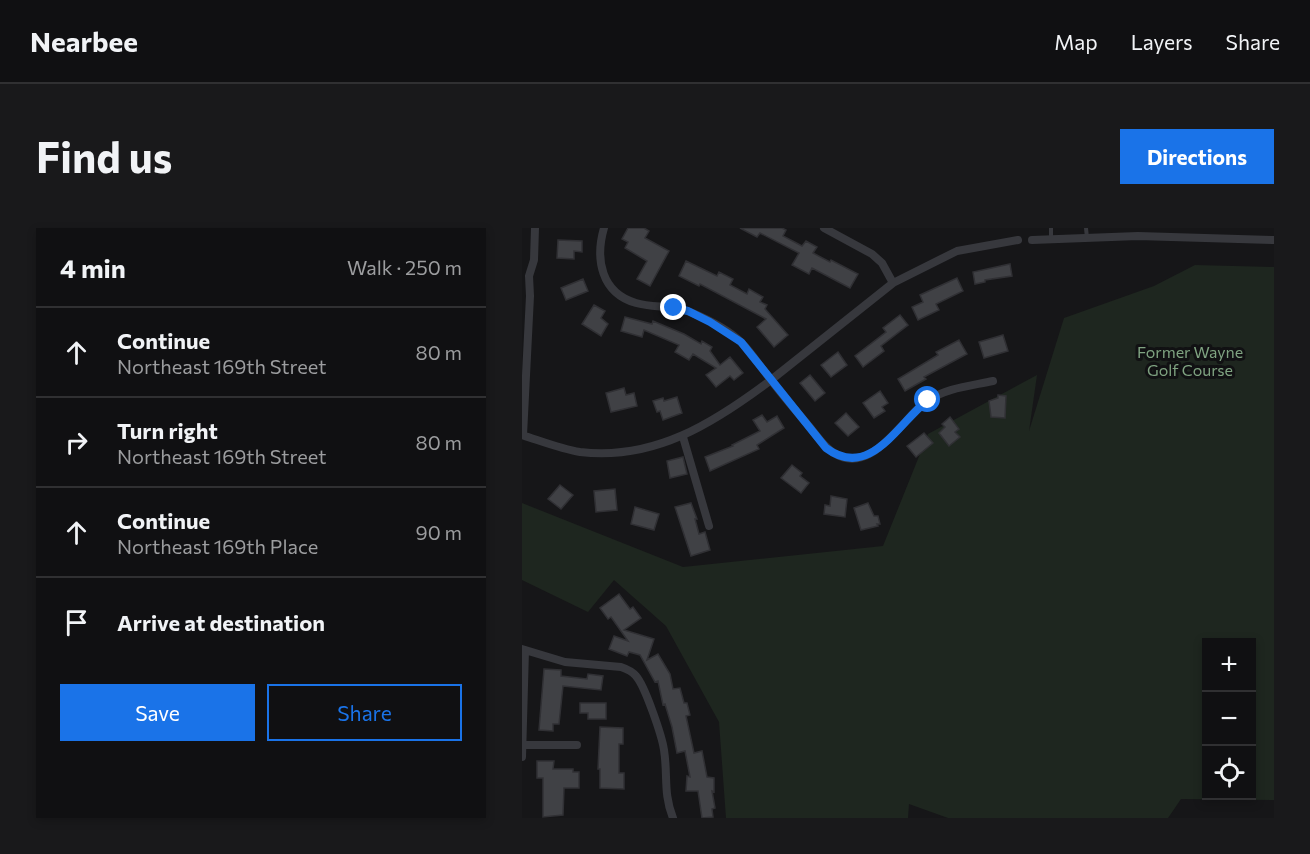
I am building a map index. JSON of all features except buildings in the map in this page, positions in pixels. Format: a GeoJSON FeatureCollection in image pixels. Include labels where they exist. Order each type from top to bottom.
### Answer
{"type":"FeatureCollection","features":[{"type":"Feature","properties":{"kind":"street"},"geometry":{"type":"LineString","coordinates":[[535,228],[534,260],[529,276],[523,435],[579,452],[616,453],[651,446],[683,436],[733,409],[892,283],[957,252],[1018,240]]}},
{"type":"Feature","properties":{"kind":"street"},"geometry":{"type":"LineString","coordinates":[[604,228],[599,253],[606,284],[620,297],[637,304],[688,311],[741,342],[826,448],[842,457],[863,456],[881,448],[916,409],[928,400],[943,393],[993,381]]}},
{"type":"Feature","properties":{"kind":"street"},"geometry":{"type":"LineString","coordinates":[[824,228],[872,254],[882,263],[892,283]]}},
{"type":"Feature","properties":{"kind":"street"},"geometry":{"type":"LineString","coordinates":[[1032,240],[1087,238],[1138,232],[1274,240]]}},
{"type":"Feature","properties":{"kind":"street"},"geometry":{"type":"LineString","coordinates":[[522,269],[529,276]]}},
{"type":"Feature","properties":{"kind":"street"},"geometry":{"type":"LineString","coordinates":[[683,436],[709,526]]}},
{"type":"Feature","properties":{"kind":"street"},"geometry":{"type":"LineString","coordinates":[[522,757],[523,649],[565,662],[621,667],[629,670],[638,677],[643,686],[662,739],[665,792],[673,818]]}},
{"type":"Feature","properties":{"kind":"street"},"geometry":{"type":"LineString","coordinates":[[522,746],[577,745]]}},
{"type":"Feature","properties":{"kind":"lane"},"geometry":{"type":"LineString","coordinates":[[1051,228],[1051,239]]}},
{"type":"Feature","properties":{"kind":"lane"},"geometry":{"type":"LineString","coordinates":[[1086,228],[1087,238]]}},
{"type":"Feature","properties":{"kind":"green space","name":"Former Wayne Golf Course"},"geometry":{"type":"Polygon","coordinates":[[[1195,265],[1274,267],[1274,800],[1256,800],[1256,638],[1202,638],[1202,799],[1181,799],[1168,818],[948,818],[909,804],[908,818],[726,818],[719,722],[666,626],[614,580],[588,612],[522,580],[522,503],[683,567],[883,546],[928,434],[1037,375],[1029,431],[1064,318],[1154,286],[1195,265]]]}},
{"type":"Feature","properties":{"kind":"route"},"geometry":{"type":"LineString","coordinates":[[674,308],[688,311],[710,322],[741,342],[826,448],[842,457],[863,456],[881,448],[916,409],[928,400]]}}]}
